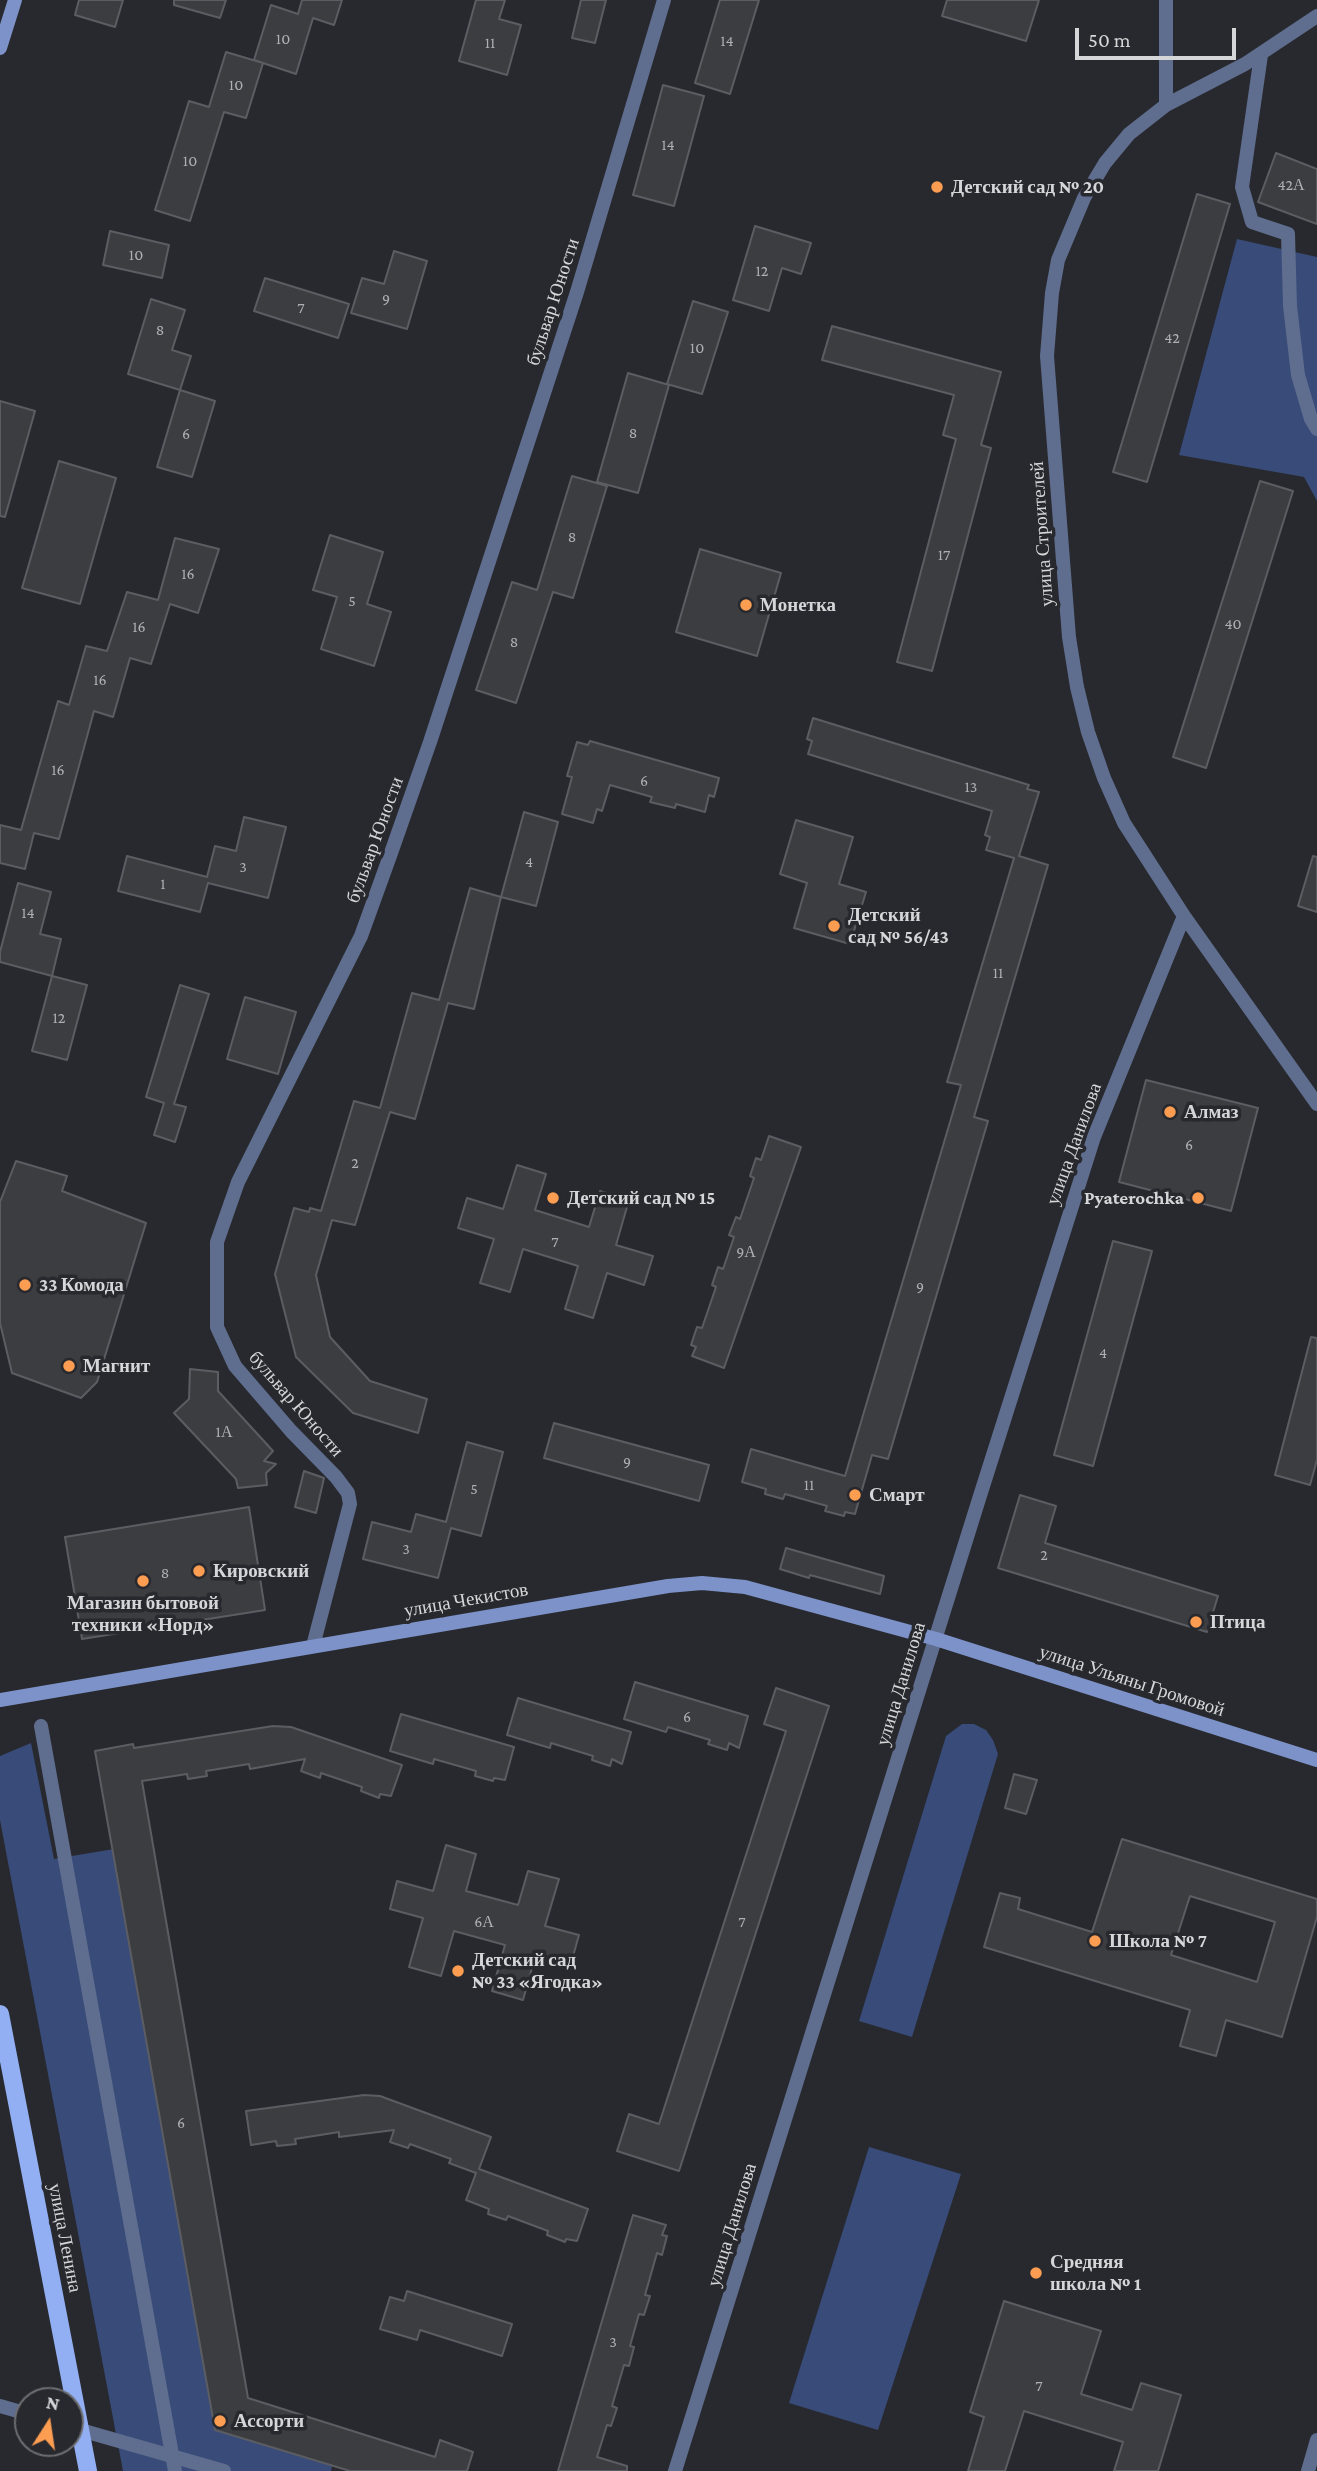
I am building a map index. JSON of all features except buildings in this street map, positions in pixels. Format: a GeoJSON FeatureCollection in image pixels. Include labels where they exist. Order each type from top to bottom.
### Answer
{"type":"FeatureCollection","features":[{"type":"Feature","properties":{"kind":"main road","name":"улица Ленина"},"geometry":{"type":"LineString","coordinates":[[0,2014],[67,2387]]}},
{"type":"Feature","properties":{"kind":"street"},"geometry":{"type":"LineString","coordinates":[[0,48],[15,0]]}},
{"type":"Feature","properties":{"kind":"street","name":"бульвар Юности"},"geometry":{"type":"LineString","coordinates":[[313,1646],[350,1504],[348,1493],[235,1366],[217,1327],[218,1242],[238,1182],[361,936],[387,865],[430,742],[577,292],[664,0]]}},
{"type":"Feature","properties":{"kind":"street"},"geometry":{"type":"LineString","coordinates":[[1166,0],[1166,105]]}},
{"type":"Feature","properties":{"kind":"street","name":"улица Строителей"},"geometry":{"type":"LineString","coordinates":[[1317,16],[1261,55],[1166,105],[1129,134],[1105,163],[1084,198],[1058,260],[1052,293],[1047,356],[1069,637],[1085,720],[1104,778],[1124,822],[1184,916],[1317,1104]]}},
{"type":"Feature","properties":{"kind":"street"},"geometry":{"type":"LineString","coordinates":[[1261,55],[1242,187],[1252,222],[1288,234],[1290,306],[1298,374],[1311,419],[1317,429]]}},
{"type":"Feature","properties":{"kind":"street","name":"улица Данилова"},"geometry":{"type":"LineString","coordinates":[[675,2471],[1094,1137],[1184,916]]}},
{"type":"Feature","properties":{"kind":"street","name":"улица Чекистов"},"geometry":{"type":"LineString","coordinates":[[0,1700],[668,1586],[702,1583],[745,1587],[936,1639]]}},
{"type":"Feature","properties":{"kind":"street","name":"улица Ульяны Громовой"},"geometry":{"type":"LineString","coordinates":[[936,1639],[1317,1760]]}},
{"type":"Feature","properties":{"kind":"street"},"geometry":{"type":"LineString","coordinates":[[41,1726],[174,2471]]}},
{"type":"Feature","properties":{"kind":"street"},"geometry":{"type":"LineString","coordinates":[[84,2432],[224,2471]]}},
{"type":"Feature","properties":{"kind":"street"},"geometry":{"type":"LineString","coordinates":[[1308,2471],[1317,2440]]}},
{"type":"Feature","properties":{"kind":"shaded area"},"geometry":{"type":"Polygon","coordinates":[[[1237,239],[1317,257],[1317,501],[1304,477],[1179,455],[1237,239]]]}},
{"type":"Feature","properties":{"kind":"shaded area"},"geometry":{"type":"Polygon","coordinates":[[[962,1724],[974,1724],[986,1730],[998,1754],[912,2037],[859,2021],[946,1736],[962,1724]]]}},
{"type":"Feature","properties":{"kind":"shaded area"},"geometry":{"type":"Polygon","coordinates":[[[31,1743],[54,1859],[114,1849],[215,2430],[332,2466],[331,2471],[123,2471],[0,1820],[0,1756],[31,1743]]]}},
{"type":"Feature","properties":{"kind":"shaded area"},"geometry":{"type":"Polygon","coordinates":[[[869,2147],[961,2174],[878,2430],[789,2403],[869,2147]]]}},
{"type":"Feature","properties":{"kind":"place","name":"Детский сад № 20"},"geometry":{"type":"Point","coordinates":[937,187]}},
{"type":"Feature","properties":{"kind":"place","name":"Монетка"},"geometry":{"type":"Point","coordinates":[746,605]}},
{"type":"Feature","properties":{"kind":"place","name":"Детский сад № 56/43"},"geometry":{"type":"Point","coordinates":[834,926]}},
{"type":"Feature","properties":{"kind":"place","name":"Алмаз"},"geometry":{"type":"Point","coordinates":[1170,1112]}},
{"type":"Feature","properties":{"kind":"place","name":"Детский сад № 15"},"geometry":{"type":"Point","coordinates":[553,1198]}},
{"type":"Feature","properties":{"kind":"place","name":"Pyaterochka"},"geometry":{"type":"Point","coordinates":[1198,1198]}},
{"type":"Feature","properties":{"kind":"place","name":"33 Комода"},"geometry":{"type":"Point","coordinates":[25,1285]}},
{"type":"Feature","properties":{"kind":"place","name":"Магнит"},"geometry":{"type":"Point","coordinates":[69,1366]}},
{"type":"Feature","properties":{"kind":"place","name":"Смарт"},"geometry":{"type":"Point","coordinates":[855,1495]}},
{"type":"Feature","properties":{"kind":"place","name":"Кировский"},"geometry":{"type":"Point","coordinates":[199,1571]}},
{"type":"Feature","properties":{"kind":"place","name":"Магазин бытовой техники «Норд»"},"geometry":{"type":"Point","coordinates":[143,1581]}},
{"type":"Feature","properties":{"kind":"place","name":"Птица"},"geometry":{"type":"Point","coordinates":[1196,1622]}},
{"type":"Feature","properties":{"kind":"place","name":"Школа № 7"},"geometry":{"type":"Point","coordinates":[1095,1941]}},
{"type":"Feature","properties":{"kind":"place","name":"Детский сад № 33 «Ягодка»"},"geometry":{"type":"Point","coordinates":[458,1971]}},
{"type":"Feature","properties":{"kind":"place","name":"Средняя школа № 1"},"geometry":{"type":"Point","coordinates":[1036,2273]}},
{"type":"Feature","properties":{"kind":"place","name":"Ассорти"},"geometry":{"type":"Point","coordinates":[220,2421]}}]}
